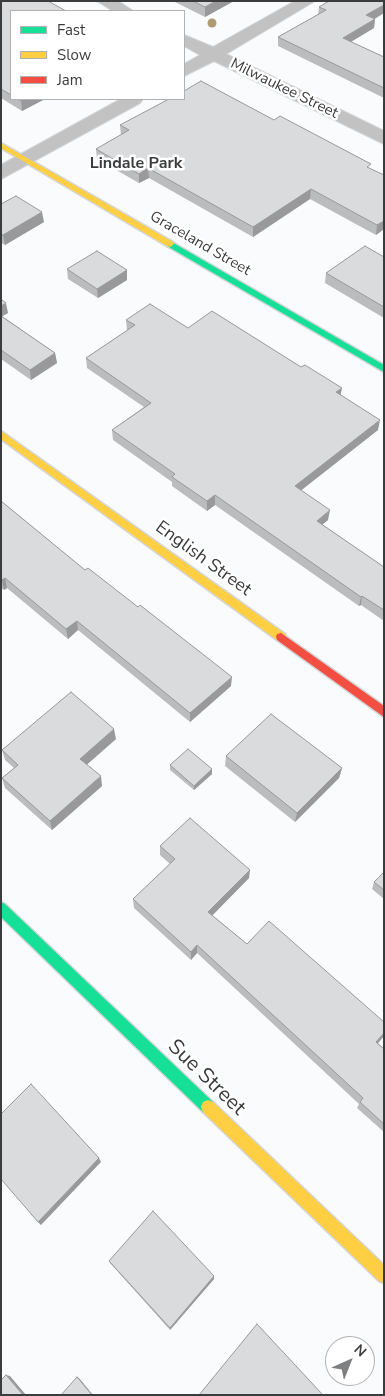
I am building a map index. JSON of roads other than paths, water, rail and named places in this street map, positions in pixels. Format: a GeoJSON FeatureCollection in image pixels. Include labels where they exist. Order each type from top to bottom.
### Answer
{"type":"FeatureCollection","features":[{"type":"Feature","properties":{"kind":"street"},"geometry":{"type":"LineString","coordinates":[[105,1],[123,10]]}},
{"type":"Feature","properties":{"kind":"street"},"geometry":{"type":"LineString","coordinates":[[185,69],[307,1]]}},
{"type":"Feature","properties":{"kind":"street","name":"Milwaukee Street"},"geometry":{"type":"LineString","coordinates":[[185,40],[384,138]]}},
{"type":"Feature","properties":{"kind":"street"},"geometry":{"type":"LineString","coordinates":[[1,173],[132,100]]}},
{"type":"Feature","properties":{"kind":"street","name":"Graceland Street"},"geometry":{"type":"LineString","coordinates":[[1,146],[384,368]]}},
{"type":"Feature","properties":{"kind":"street","name":"English Street"},"geometry":{"type":"LineString","coordinates":[[1,434],[384,712]]}},
{"type":"Feature","properties":{"kind":"street","name":"Sue Street"},"geometry":{"type":"LineString","coordinates":[[1,908],[384,1276]]}},
{"type":"Feature","properties":{"kind":"district","name":"Lindale Park"},"geometry":{"type":"Point","coordinates":[136,164]}}]}
